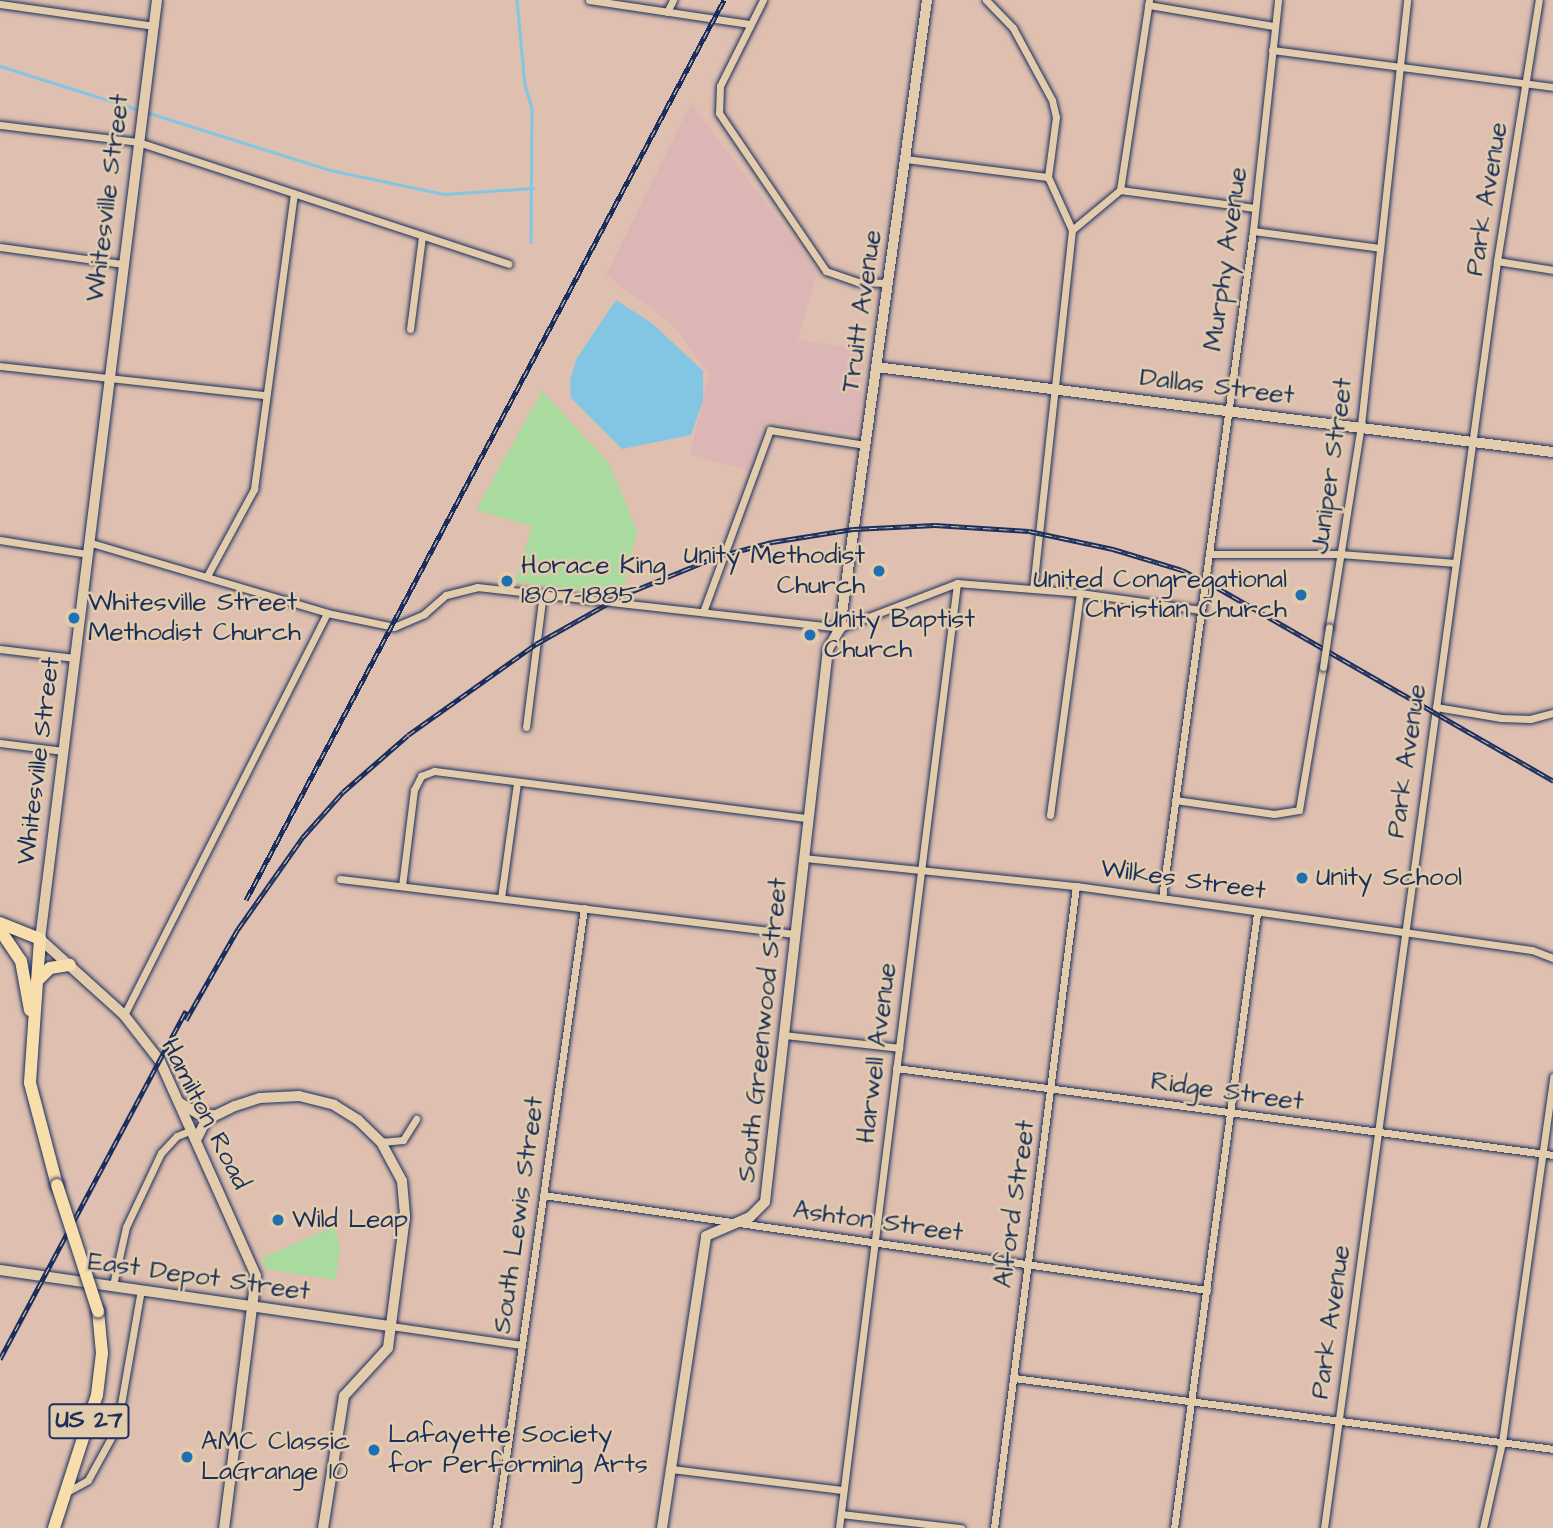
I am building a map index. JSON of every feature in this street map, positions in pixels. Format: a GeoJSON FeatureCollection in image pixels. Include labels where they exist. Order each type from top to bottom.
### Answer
{"type":"FeatureCollection","features":[{"type":"Feature","properties":{"kind":"highway","name":"Hamilton Road"},"geometry":{"type":"LineString","coordinates":[[0,923],[40,939]]}},
{"type":"Feature","properties":{"kind":"highway"},"geometry":{"type":"LineString","coordinates":[[0,930],[21,961],[33,1024]]}},
{"type":"Feature","properties":{"kind":"highway","name":"Whitesville Street"},"geometry":{"type":"LineString","coordinates":[[40,939],[30,1083],[57,1185],[98,1311],[99,1381],[63,1494]]}},
{"type":"Feature","properties":{"kind":"highway"},"geometry":{"type":"LineString","coordinates":[[36,982],[50,968],[70,965]]}},
{"type":"Feature","properties":{"kind":"highway","name":"US 27"},"geometry":{"type":"LineString","coordinates":[[54,1528],[63,1494]]}},
{"type":"Feature","properties":{"kind":"street","name":"Whitesville Street"},"geometry":{"type":"LineString","coordinates":[[40,939],[108,376],[157,0]]}},
{"type":"Feature","properties":{"kind":"street"},"geometry":{"type":"LineString","coordinates":[[589,0],[749,24]]}},
{"type":"Feature","properties":{"kind":"street"},"geometry":{"type":"LineString","coordinates":[[667,12],[673,0]]}},
{"type":"Feature","properties":{"kind":"street"},"geometry":{"type":"LineString","coordinates":[[762,0],[720,86],[719,113],[826,271],[858,282],[888,283]]}},
{"type":"Feature","properties":{"kind":"street","name":"Truitt Avenue"},"geometry":{"type":"LineString","coordinates":[[840,628],[927,0]]}},
{"type":"Feature","properties":{"kind":"street"},"geometry":{"type":"LineString","coordinates":[[986,0],[1013,28],[1052,100],[1056,117],[1048,177],[1072,230],[1033,589]]}},
{"type":"Feature","properties":{"kind":"street","name":"Murphy Avenue"},"geometry":{"type":"LineString","coordinates":[[1162,898],[1253,231],[1273,26],[1278,0]]}},
{"type":"Feature","properties":{"kind":"street","name":"Juniper Street"},"geometry":{"type":"LineString","coordinates":[[1175,800],[1275,814],[1299,810],[1361,425],[1407,0]]}},
{"type":"Feature","properties":{"kind":"street","name":"Park Avenue"},"geometry":{"type":"LineString","coordinates":[[1324,1528],[1497,261],[1539,0]]}},
{"type":"Feature","properties":{"kind":"street"},"geometry":{"type":"LineString","coordinates":[[1072,230],[1120,190],[1148,3],[1273,26]]}},
{"type":"Feature","properties":{"kind":"street"},"geometry":{"type":"LineString","coordinates":[[0,4],[154,26]]}},
{"type":"Feature","properties":{"kind":"street"},"geometry":{"type":"LineString","coordinates":[[1272,50],[1527,86],[1553,87]]}},
{"type":"Feature","properties":{"kind":"street"},"geometry":{"type":"LineString","coordinates":[[0,125],[138,142],[508,264]]}},
{"type":"Feature","properties":{"kind":"street"},"geometry":{"type":"LineString","coordinates":[[905,159],[1048,177]]}},
{"type":"Feature","properties":{"kind":"street"},"geometry":{"type":"LineString","coordinates":[[1120,190],[1255,208]]}},
{"type":"Feature","properties":{"kind":"street"},"geometry":{"type":"LineString","coordinates":[[207,576],[254,489],[264,395],[295,194]]}},
{"type":"Feature","properties":{"kind":"street"},"geometry":{"type":"LineString","coordinates":[[1253,231],[1380,248]]}},
{"type":"Feature","properties":{"kind":"street"},"geometry":{"type":"LineString","coordinates":[[410,329],[422,236]]}},
{"type":"Feature","properties":{"kind":"street"},"geometry":{"type":"LineString","coordinates":[[0,247],[122,264]]}},
{"type":"Feature","properties":{"kind":"street"},"geometry":{"type":"LineString","coordinates":[[1497,261],[1553,270]]}},
{"type":"Feature","properties":{"kind":"street"},"geometry":{"type":"LineString","coordinates":[[0,366],[264,395]]}},
{"type":"Feature","properties":{"kind":"street","name":"Dallas Street"},"geometry":{"type":"LineString","coordinates":[[876,368],[1361,425],[1553,452]]}},
{"type":"Feature","properties":{"kind":"street"},"geometry":{"type":"LineString","coordinates":[[703,612],[770,430],[865,444]]}},
{"type":"Feature","properties":{"kind":"street"},"geometry":{"type":"LineString","coordinates":[[0,540],[87,554]]}},
{"type":"Feature","properties":{"kind":"street"},"geometry":{"type":"LineString","coordinates":[[88,542],[327,613],[394,627],[409,623],[446,595],[466,588],[542,593],[840,628],[957,583],[1080,593],[1201,610]]}},
{"type":"Feature","properties":{"kind":"street"},"geometry":{"type":"LineString","coordinates":[[1209,554],[1340,554],[1456,563]]}},
{"type":"Feature","properties":{"kind":"street","name":"Harwell Avenue"},"geometry":{"type":"LineString","coordinates":[[839,1528],[957,583]]}},
{"type":"Feature","properties":{"kind":"street"},"geometry":{"type":"LineString","coordinates":[[526,727],[542,593]]}},
{"type":"Feature","properties":{"kind":"street"},"geometry":{"type":"LineString","coordinates":[[1050,815],[1080,593]]}},
{"type":"Feature","properties":{"kind":"street"},"geometry":{"type":"LineString","coordinates":[[124,1015],[327,613]]}},
{"type":"Feature","properties":{"kind":"street","name":"South Greenwood Street"},"geometry":{"type":"LineString","coordinates":[[662,1528],[705,1238],[712,1230],[755,1214],[765,1202],[828,649],[840,628]]}},
{"type":"Feature","properties":{"kind":"street"},"geometry":{"type":"LineString","coordinates":[[0,649],[74,658]]}},
{"type":"Feature","properties":{"kind":"street"},"geometry":{"type":"LineString","coordinates":[[1436,707],[1501,718],[1530,719],[1553,713]]}},
{"type":"Feature","properties":{"kind":"street"},"geometry":{"type":"LineString","coordinates":[[0,743],[63,751]]}},
{"type":"Feature","properties":{"kind":"street"},"geometry":{"type":"LineString","coordinates":[[402,886],[414,790],[421,776],[434,771],[808,818]]}},
{"type":"Feature","properties":{"kind":"street"},"geometry":{"type":"LineString","coordinates":[[501,898],[517,782]]}},
{"type":"Feature","properties":{"kind":"street","name":"Wilkes Street"},"geometry":{"type":"LineString","coordinates":[[804,858],[1076,886],[1532,950],[1553,958]]}},
{"type":"Feature","properties":{"kind":"street"},"geometry":{"type":"LineString","coordinates":[[340,879],[795,934]]}},
{"type":"Feature","properties":{"kind":"street","name":"Alford Street"},"geometry":{"type":"LineString","coordinates":[[994,1528],[1076,886]]}},
{"type":"Feature","properties":{"kind":"street","name":"South Lewis Street"},"geometry":{"type":"LineString","coordinates":[[496,1528],[584,908]]}},
{"type":"Feature","properties":{"kind":"street"},"geometry":{"type":"LineString","coordinates":[[1174,1528],[1257,913]]}},
{"type":"Feature","properties":{"kind":"street","name":"Hamilton Road"},"geometry":{"type":"LineString","coordinates":[[40,939],[124,1015],[160,1061],[256,1276],[224,1528]]}},
{"type":"Feature","properties":{"kind":"street"},"geometry":{"type":"LineString","coordinates":[[784,1035],[899,1048]]}},
{"type":"Feature","properties":{"kind":"street","name":"Ridge Street"},"geometry":{"type":"LineString","coordinates":[[896,1068],[1379,1135],[1553,1155]]}},
{"type":"Feature","properties":{"kind":"street"},"geometry":{"type":"LineString","coordinates":[[1483,1528],[1502,1442],[1553,1077]]}},
{"type":"Feature","properties":{"kind":"street"},"geometry":{"type":"LineString","coordinates":[[113,1285],[125,1227],[161,1153],[177,1136],[194,1135],[203,1123],[215,1115],[260,1098],[299,1096],[348,1113],[381,1142],[402,1181],[404,1204],[391,1326],[384,1356],[344,1396],[323,1528]]}},
{"type":"Feature","properties":{"kind":"street"},"geometry":{"type":"LineString","coordinates":[[178,1100],[198,1114],[215,1115]]}},
{"type":"Feature","properties":{"kind":"street"},"geometry":{"type":"LineString","coordinates":[[381,1142],[403,1140],[416,1118]]}},
{"type":"Feature","properties":{"kind":"street","name":"Ashton Street"},"geometry":{"type":"LineString","coordinates":[[543,1195],[1207,1290]]}},
{"type":"Feature","properties":{"kind":"street","name":"East Depot Street"},"geometry":{"type":"LineString","coordinates":[[0,1270],[391,1326]]}},
{"type":"Feature","properties":{"kind":"street"},"geometry":{"type":"LineString","coordinates":[[63,1494],[88,1480],[117,1427],[141,1290]]}},
{"type":"Feature","properties":{"kind":"street"},"geometry":{"type":"LineString","coordinates":[[391,1326],[522,1345]]}},
{"type":"Feature","properties":{"kind":"street"},"geometry":{"type":"LineString","coordinates":[[1014,1378],[1553,1449]]}},
{"type":"Feature","properties":{"kind":"street"},"geometry":{"type":"LineString","coordinates":[[671,1469],[844,1490]]}},
{"type":"Feature","properties":{"kind":"street"},"geometry":{"type":"LineString","coordinates":[[841,1514],[961,1528]]}},
{"type":"Feature","properties":{"kind":"shaded area"},"geometry":{"type":"Polygon","coordinates":[[[691,103],[817,272],[798,340],[866,350],[858,434],[766,421],[747,471],[690,454],[709,374],[672,324],[606,275],[691,103]]]}},
{"type":"Feature","properties":{"kind":"green space"},"geometry":{"type":"Polygon","coordinates":[[[542,391],[609,463],[637,531],[624,586],[614,594],[515,582],[532,526],[476,510],[542,391]]]}},
{"type":"Feature","properties":{"kind":"green space"},"geometry":{"type":"Polygon","coordinates":[[[335,1226],[340,1248],[336,1280],[266,1269],[262,1258],[335,1226]]]}},
{"type":"Feature","properties":{"kind":"water"},"geometry":{"type":"Polygon","coordinates":[[[616,300],[653,324],[703,371],[703,400],[691,435],[622,449],[571,398],[570,380],[577,358],[616,300]]]}},
{"type":"Feature","properties":{"kind":"waterway"},"geometry":{"type":"LineString","coordinates":[[517,0],[525,85],[532,108],[531,242]]}},
{"type":"Feature","properties":{"kind":"waterway"},"geometry":{"type":"LineString","coordinates":[[0,66],[330,170],[444,194],[533,188]]}},
{"type":"Feature","properties":{"kind":"railway"},"geometry":{"type":"LineString","coordinates":[[246,900],[724,0]]}},
{"type":"Feature","properties":{"kind":"railway"},"geometry":{"type":"LineString","coordinates":[[186,1020],[238,929],[303,837],[343,792],[408,735],[536,644],[623,595],[716,557],[772,542],[853,529],[935,525],[1029,531],[1113,549],[1182,570],[1218,588],[1553,781]]}},
{"type":"Feature","properties":{"kind":"railway"},"geometry":{"type":"LineString","coordinates":[[0,1359],[186,1011]]}},
{"type":"Feature","properties":{"kind":"place","name":"Unity Methodist Church"},"geometry":{"type":"Point","coordinates":[879,571]}},
{"type":"Feature","properties":{"kind":"place","name":"Horace King 1807-1885"},"geometry":{"type":"Point","coordinates":[507,581]}},
{"type":"Feature","properties":{"kind":"place","name":"United Congregational Christian Church"},"geometry":{"type":"Point","coordinates":[1301,595]}},
{"type":"Feature","properties":{"kind":"place","name":"Whitesville Street Methodist Church"},"geometry":{"type":"Point","coordinates":[74,618]}},
{"type":"Feature","properties":{"kind":"place","name":"Unity Baptist Church"},"geometry":{"type":"Point","coordinates":[810,635]}},
{"type":"Feature","properties":{"kind":"place","name":"Unity School"},"geometry":{"type":"Point","coordinates":[1302,878]}},
{"type":"Feature","properties":{"kind":"place","name":"Wild Leap"},"geometry":{"type":"Point","coordinates":[278,1220]}},
{"type":"Feature","properties":{"kind":"place","name":"Lafayette Society for Performing Arts"},"geometry":{"type":"Point","coordinates":[374,1450]}},
{"type":"Feature","properties":{"kind":"place","name":"AMC Classic LaGrange 10"},"geometry":{"type":"Point","coordinates":[187,1457]}}]}
